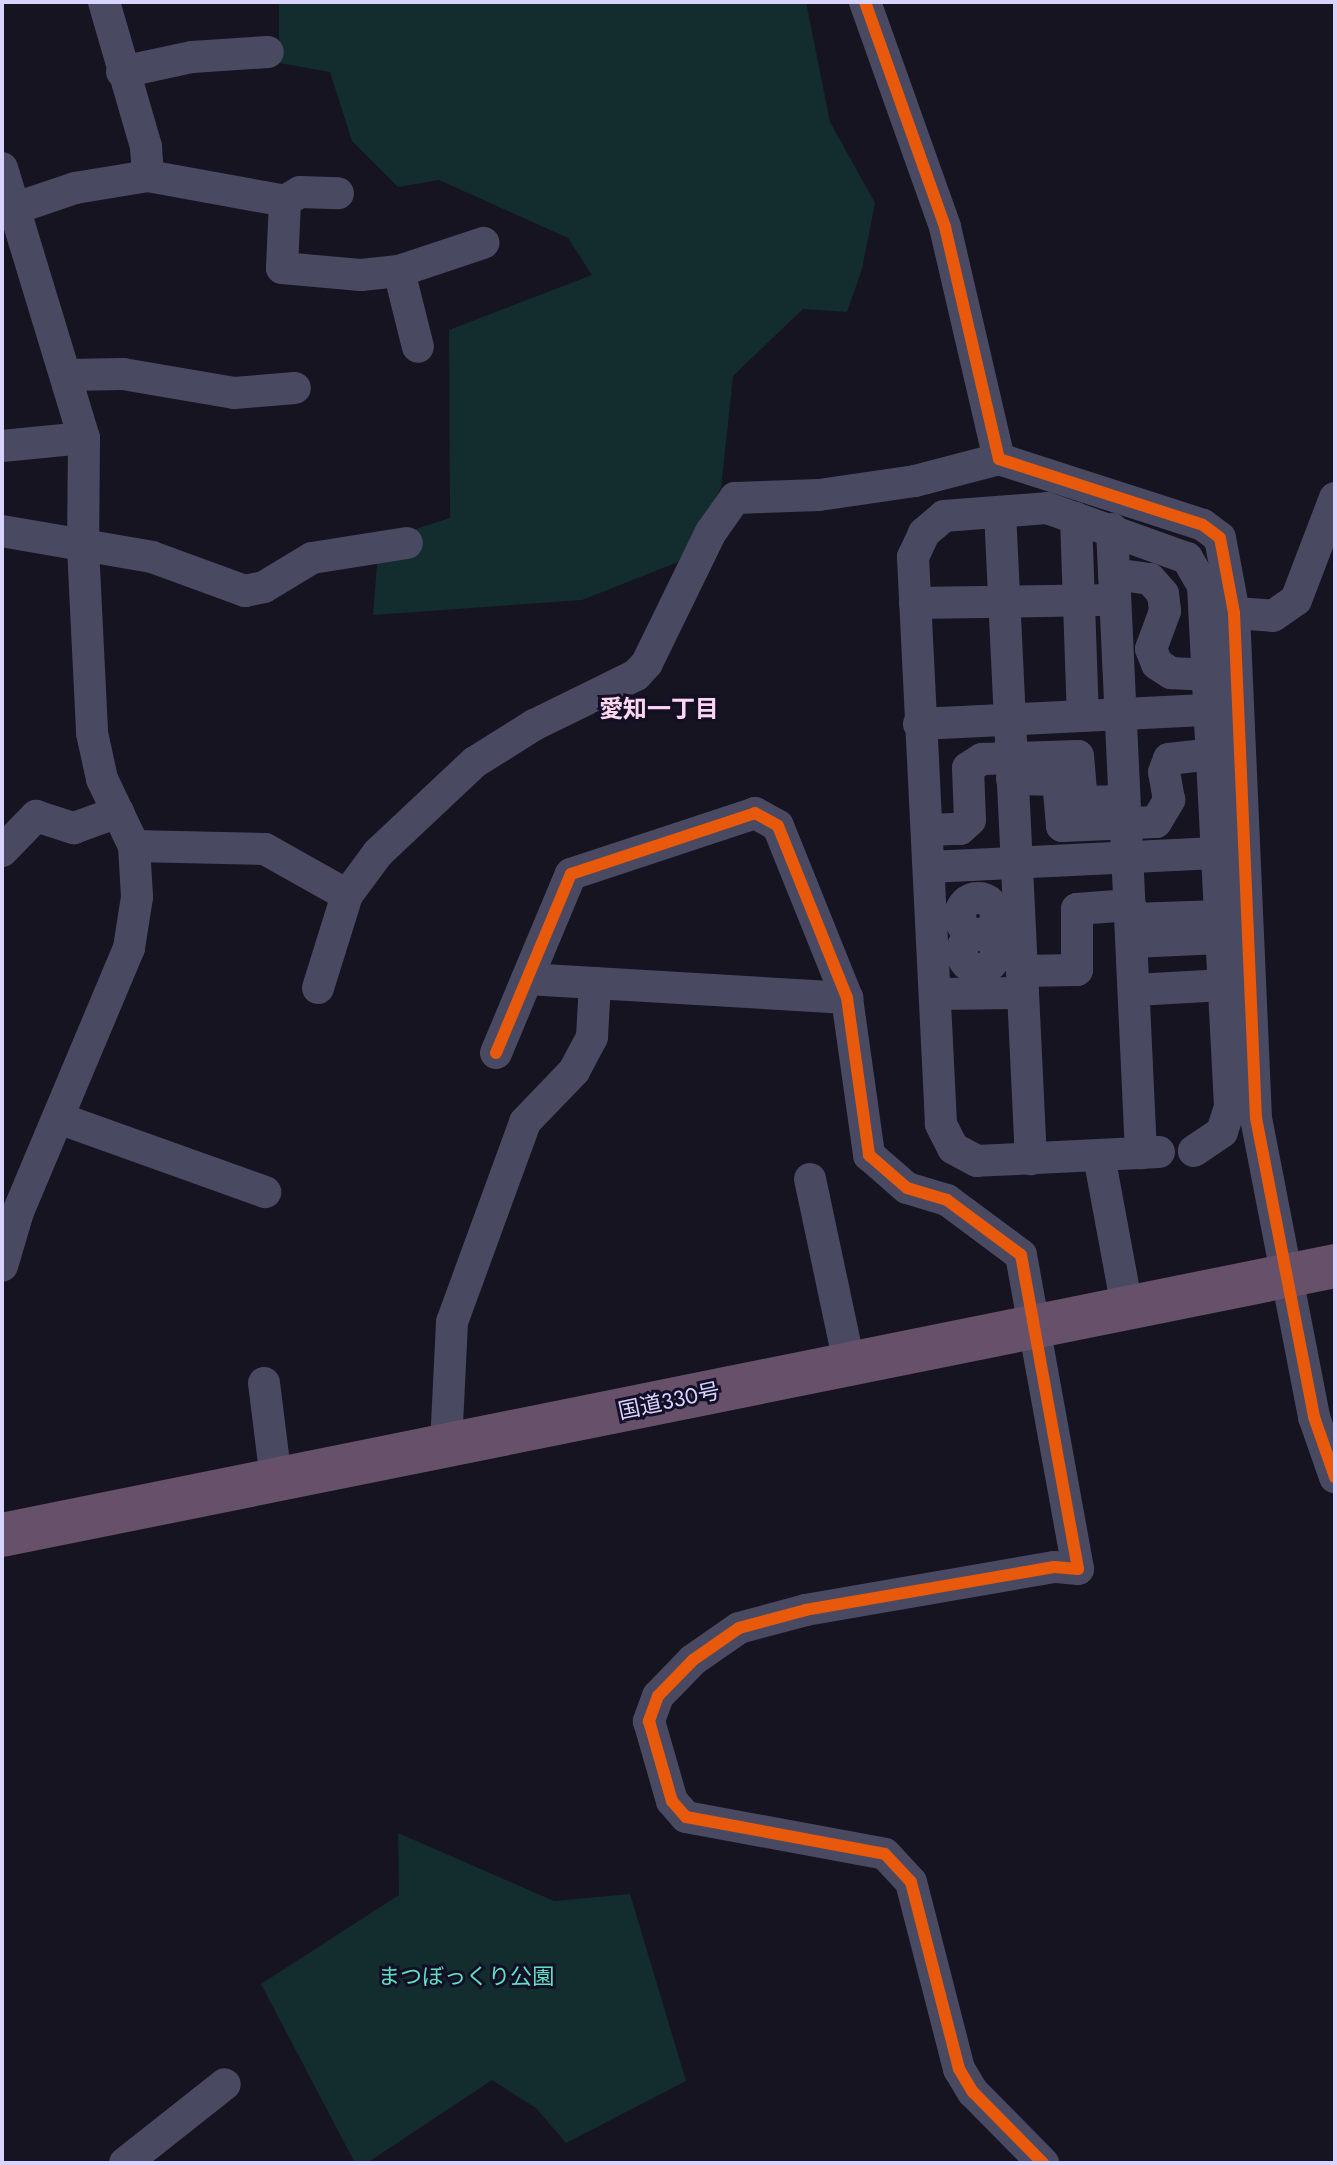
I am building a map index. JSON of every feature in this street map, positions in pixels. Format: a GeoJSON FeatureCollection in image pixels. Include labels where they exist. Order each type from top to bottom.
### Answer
{"type":"FeatureCollection","features":[{"type":"Feature","properties":{"kind":"highway","name":"国道330号"},"geometry":{"type":"LineString","coordinates":[[2,1535],[1335,1266]]}},
{"type":"Feature","properties":{"kind":"street"},"geometry":{"type":"LineString","coordinates":[[104,2],[146,147],[148,176]]}},
{"type":"Feature","properties":{"kind":"street"},"geometry":{"type":"LineString","coordinates":[[865,2],[945,227],[999,459]]}},
{"type":"Feature","properties":{"kind":"street"},"geometry":{"type":"LineString","coordinates":[[122,72],[192,57],[268,52]]}},
{"type":"Feature","properties":{"kind":"street"},"geometry":{"type":"LineString","coordinates":[[2,168],[16,208],[15,250],[68,375],[84,438],[83,547],[92,733],[102,779],[134,846],[137,897],[129,948],[61,1119],[18,1212],[2,1266]]}},
{"type":"Feature","properties":{"kind":"street"},"geometry":{"type":"LineString","coordinates":[[16,208],[75,188],[148,176],[285,201],[300,192],[338,193]]}},
{"type":"Feature","properties":{"kind":"street"},"geometry":{"type":"LineString","coordinates":[[285,201],[282,268],[361,275],[399,271],[483,243]]}},
{"type":"Feature","properties":{"kind":"street"},"geometry":{"type":"LineString","coordinates":[[399,271],[418,347]]}},
{"type":"Feature","properties":{"kind":"street"},"geometry":{"type":"LineString","coordinates":[[68,375],[123,374],[234,393],[295,388]]}},
{"type":"Feature","properties":{"kind":"street"},"geometry":{"type":"LineString","coordinates":[[2,446],[84,438]]}},
{"type":"Feature","properties":{"kind":"street"},"geometry":{"type":"LineString","coordinates":[[318,988],[347,895],[378,853],[475,762],[534,725],[636,675],[647,663],[711,532],[735,498],[819,495],[915,481],[999,459],[1203,525],[1220,538],[1234,613],[1256,1118],[1314,1417],[1335,1477]]}},
{"type":"Feature","properties":{"kind":"street"},"geometry":{"type":"LineString","coordinates":[[1234,613],[1273,616],[1296,600],[1335,498]]}},
{"type":"Feature","properties":{"kind":"street"},"geometry":{"type":"LineString","coordinates":[[1112,529],[1135,990],[1150,1153],[977,1161],[953,1148],[941,1124],[913,557],[924,533],[944,516],[1047,508],[1112,529],[1187,558],[1203,586],[1230,1107],[1222,1132],[1194,1151]]}},
{"type":"Feature","properties":{"kind":"street"},"geometry":{"type":"LineString","coordinates":[[1000,512],[1031,1159]]}},
{"type":"Feature","properties":{"kind":"street"},"geometry":{"type":"LineString","coordinates":[[1076,518],[1083,716]]}},
{"type":"Feature","properties":{"kind":"street"},"geometry":{"type":"LineString","coordinates":[[2,531],[152,557],[245,591],[264,587],[312,558],[407,543]]}},
{"type":"Feature","properties":{"kind":"street"},"geometry":{"type":"LineString","coordinates":[[915,603],[1077,600],[1150,579],[1163,594],[1165,611],[1151,649],[1157,664],[1171,673],[1208,675]]}},
{"type":"Feature","properties":{"kind":"street"},"geometry":{"type":"LineString","coordinates":[[919,724],[1210,710]]}},
{"type":"Feature","properties":{"kind":"street"},"geometry":{"type":"LineString","coordinates":[[927,830],[960,829],[970,820],[968,768],[982,759],[1012,768],[1078,756],[1082,802],[1156,822],[1165,814],[1169,800],[1164,772],[1169,759],[1212,754]]}},
{"type":"Feature","properties":{"kind":"street"},"geometry":{"type":"LineString","coordinates":[[2,851],[36,816],[74,828],[118,812]]}},
{"type":"Feature","properties":{"kind":"street"},"geometry":{"type":"LineString","coordinates":[[496,1053],[571,874],[755,813],[778,826],[847,998],[869,1155],[907,1188],[947,1200],[1021,1255],[1078,1569],[1054,1567],[806,1610],[739,1628],[693,1660],[658,1696],[649,1721],[672,1801],[686,1817],[885,1854],[911,1882],[959,2069],[973,2092],[1043,2163]]}},
{"type":"Feature","properties":{"kind":"street"},"geometry":{"type":"LineString","coordinates":[[134,846],[265,849],[347,895]]}},
{"type":"Feature","properties":{"kind":"street"},"geometry":{"type":"LineString","coordinates":[[929,867],[1216,853]]}},
{"type":"Feature","properties":{"kind":"street"},"geometry":{"type":"LineString","coordinates":[[977,865],[978,897],[989,901],[996,917],[980,935],[996,949],[981,981]]}},
{"type":"Feature","properties":{"kind":"street"},"geometry":{"type":"LineString","coordinates":[[935,994],[981,981],[1023,982],[1077,970],[1077,909],[1174,930],[1220,927]]}},
{"type":"Feature","properties":{"kind":"street"},"geometry":{"type":"LineString","coordinates":[[527,979],[847,998]]}},
{"type":"Feature","properties":{"kind":"street"},"geometry":{"type":"LineString","coordinates":[[446,1445],[452,1322],[525,1122],[574,1071],[592,1037],[595,983]]}},
{"type":"Feature","properties":{"kind":"street"},"geometry":{"type":"LineString","coordinates":[[1135,990],[1224,985]]}},
{"type":"Feature","properties":{"kind":"street"},"geometry":{"type":"LineString","coordinates":[[61,1119],[265,1192]]}},
{"type":"Feature","properties":{"kind":"street"},"geometry":{"type":"LineString","coordinates":[[1099,1156],[1127,1307]]}},
{"type":"Feature","properties":{"kind":"street"},"geometry":{"type":"LineString","coordinates":[[810,1179],[849,1363]]}},
{"type":"Feature","properties":{"kind":"street"},"geometry":{"type":"LineString","coordinates":[[264,1383],[276,1480]]}},
{"type":"Feature","properties":{"kind":"street"},"geometry":{"type":"LineString","coordinates":[[125,2163],[225,2084]]}},
{"type":"Feature","properties":{"kind":"green space"},"geometry":{"type":"Polygon","coordinates":[[[279,2],[806,2],[830,122],[875,203],[862,269],[847,312],[803,309],[733,376],[721,488],[678,562],[582,600],[373,615],[379,541],[450,518],[449,330],[592,275],[568,238],[439,180],[398,187],[352,141],[330,72],[279,63],[279,2]]]}},
{"type":"Feature","properties":{"kind":"green space","name":"まつぼっくり公園"},"geometry":{"type":"Polygon","coordinates":[[[398,1833],[554,1901],[630,1894],[686,2081],[566,2143],[536,2108],[492,2080],[367,2163],[355,2163],[261,1984],[399,1895],[398,1833]]]}},
{"type":"Feature","properties":{"kind":"cycle path"},"geometry":{"type":"LineString","coordinates":[[865,2],[945,227],[999,459],[1203,525],[1220,538],[1234,613],[1256,1118],[1314,1417],[1335,1477]]}},
{"type":"Feature","properties":{"kind":"cycle path"},"geometry":{"type":"LineString","coordinates":[[496,1053],[571,874],[755,813],[778,826],[847,998],[869,1155],[907,1188],[947,1200],[1021,1255],[1078,1569],[1054,1567],[806,1610],[739,1628],[693,1660],[658,1696],[649,1721],[672,1801],[686,1817],[885,1854],[911,1882],[959,2069],[973,2092],[1043,2163]]}},
{"type":"Feature","properties":{"kind":"district","name":"愛知一丁目"},"geometry":{"type":"Point","coordinates":[659,709]}}]}
